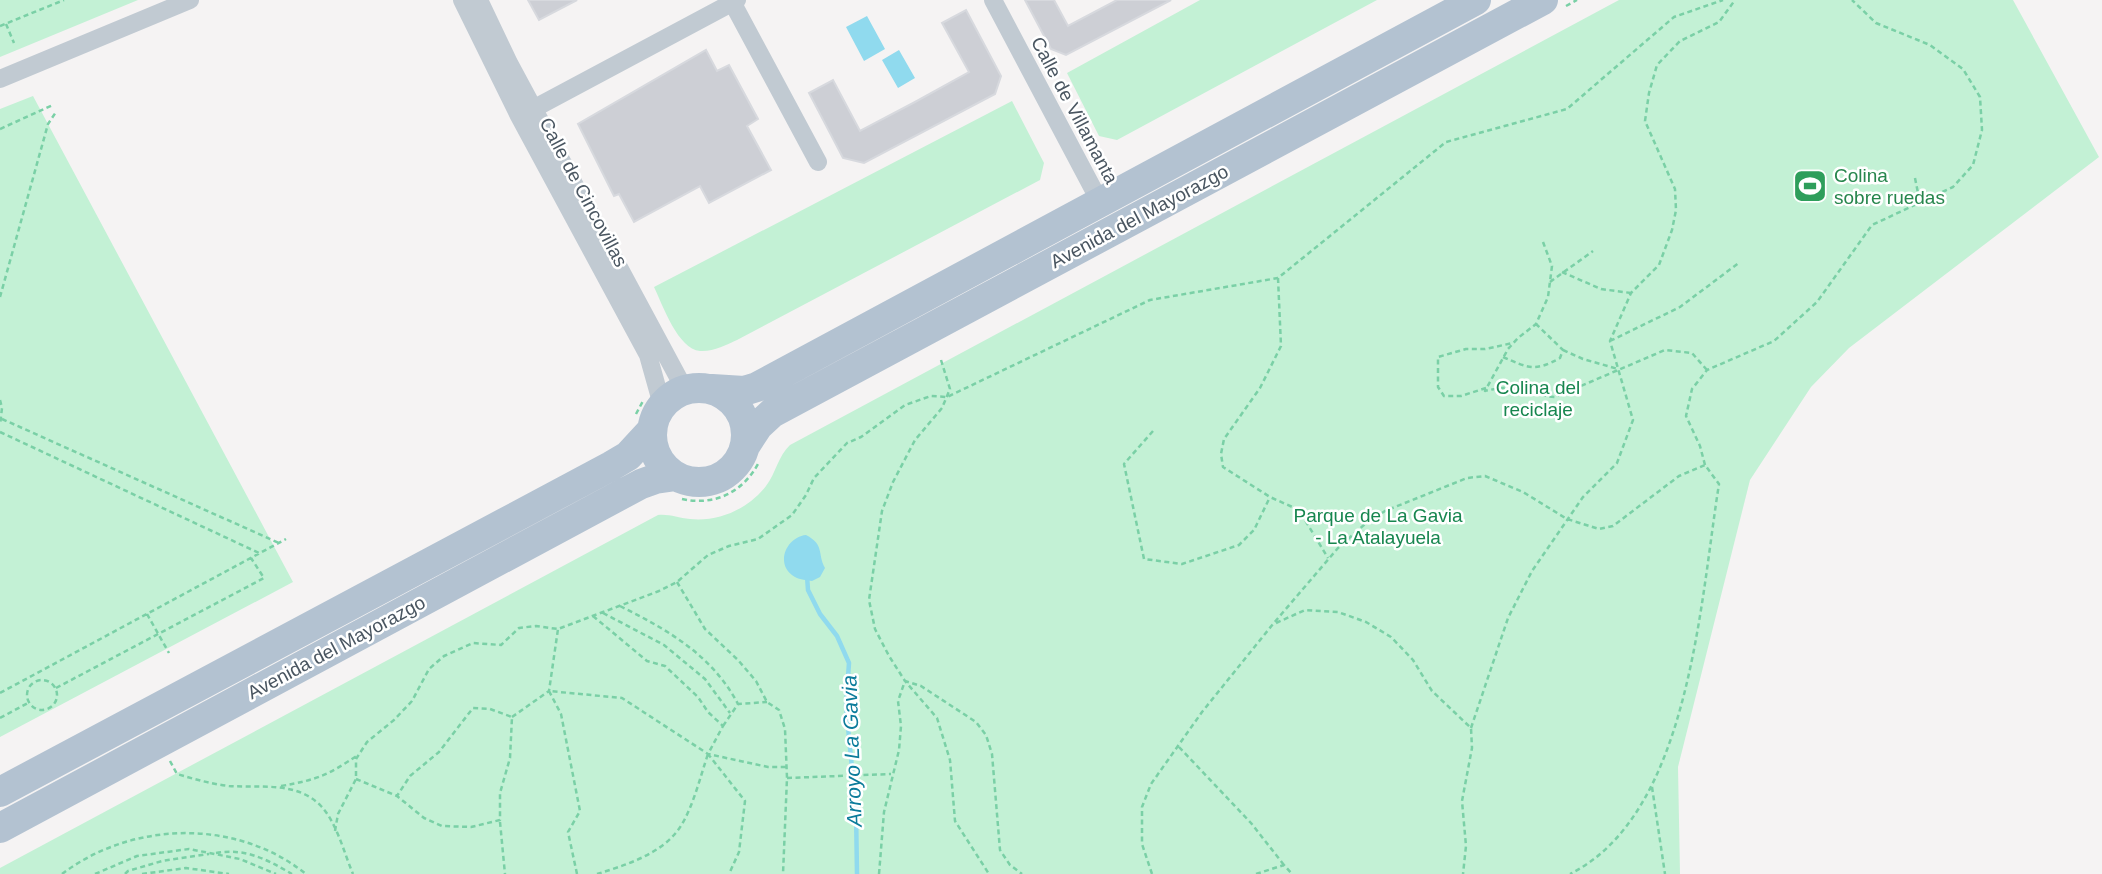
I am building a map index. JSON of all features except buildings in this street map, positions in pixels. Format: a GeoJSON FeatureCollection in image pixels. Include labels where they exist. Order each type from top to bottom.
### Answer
{"type":"FeatureCollection","features":[{"type":"Feature","properties":{"kind":"main road","name":"Avenida del Mayorazgo"},"geometry":{"type":"LineString","coordinates":[[700,389],[744,391],[757,387],[1476,0]]}},
{"type":"Feature","properties":{"kind":"main road","name":"Avenida del Mayorazgo"},"geometry":{"type":"LineString","coordinates":[[745,446],[765,419],[788,404],[1543,0]]}},
{"type":"Feature","properties":{"kind":"main road"},"geometry":{"type":"LineString","coordinates":[[700,389],[727,397],[740,410],[745,424],[745,446],[734,467],[722,476],[707,481],[691,481],[676,476],[665,468],[652,444],[657,418],[673,395],[700,389]]}},
{"type":"Feature","properties":{"kind":"main road","name":"Avenida del Mayorazgo"},"geometry":{"type":"LineString","coordinates":[[0,792],[611,466],[628,456],[657,418]]}},
{"type":"Feature","properties":{"kind":"main road","name":"Avenida del Mayorazgo"},"geometry":{"type":"LineString","coordinates":[[0,828],[641,484],[676,476]]}},
{"type":"Feature","properties":{"kind":"street"},"geometry":{"type":"LineString","coordinates":[[0,79],[190,0]]}},
{"type":"Feature","properties":{"kind":"street","name":"Calle de Cincovillas"},"geometry":{"type":"LineString","coordinates":[[462,0],[519,116],[648,355],[656,379],[657,418]]}},
{"type":"Feature","properties":{"kind":"street","name":"Calle de Cincovillas"},"geometry":{"type":"LineString","coordinates":[[479,0],[494,34],[676,374],[700,389]]}},
{"type":"Feature","properties":{"kind":"street","name":"Calle de Villamanta"},"geometry":{"type":"LineString","coordinates":[[993,0],[1100,202]]}},
{"type":"Feature","properties":{"kind":"street"},"geometry":{"type":"LineString","coordinates":[[534,109],[733,1],[818,162]]}},
{"type":"Feature","properties":{"kind":"path"},"geometry":{"type":"LineString","coordinates":[[0,26],[64,0]]}},
{"type":"Feature","properties":{"kind":"path"},"geometry":{"type":"LineString","coordinates":[[335,831],[338,814],[356,779],[356,759],[359,754],[367,742],[412,701],[429,669],[444,656],[473,643],[500,645],[519,628],[536,626],[558,629],[620,606],[677,582],[708,555],[729,546],[758,539],[792,515],[814,478],[847,443],[861,437],[905,405],[931,396],[947,397],[1150,300],[1278,278],[1446,142],[1567,109],[1674,17],[1723,0]]}},
{"type":"Feature","properties":{"kind":"path"},"geometry":{"type":"LineString","coordinates":[[1463,874],[1466,846],[1462,801],[1472,748],[1471,729],[1508,618],[1532,571],[1567,519],[1583,497],[1617,463],[1633,420],[1610,341],[1631,293],[1659,265],[1676,211],[1675,189],[1645,121],[1657,65],[1680,41],[1719,22],[1735,0]]}},
{"type":"Feature","properties":{"kind":"path"},"geometry":{"type":"LineString","coordinates":[[1570,874],[1602,853],[1631,821],[1652,785],[1672,735],[1693,662],[1718,485],[1705,465],[1700,446],[1686,416],[1692,388],[1707,370],[1774,341],[1817,302],[1872,225],[1953,187],[1973,164],[1982,130],[1980,97],[1964,69],[1930,44],[1876,23],[1852,0]]}},
{"type":"Feature","properties":{"kind":"path"},"geometry":{"type":"LineString","coordinates":[[6,24],[14,43]]}},
{"type":"Feature","properties":{"kind":"path"},"geometry":{"type":"LineString","coordinates":[[0,129],[53,105]]}},
{"type":"Feature","properties":{"kind":"path"},"geometry":{"type":"LineString","coordinates":[[0,297],[48,124],[56,112]]}},
{"type":"Feature","properties":{"kind":"path"},"geometry":{"type":"LineString","coordinates":[[1915,178],[1920,203]]}},
{"type":"Feature","properties":{"kind":"path"},"geometry":{"type":"LineString","coordinates":[[1513,343],[1466,349],[1438,357],[1438,387],[1444,396],[1461,396],[1486,388],[1513,343],[1536,324],[1548,297],[1552,266],[1543,242]]}},
{"type":"Feature","properties":{"kind":"path"},"geometry":{"type":"LineString","coordinates":[[1550,282],[1593,251]]}},
{"type":"Feature","properties":{"kind":"path"},"geometry":{"type":"LineString","coordinates":[[1610,341],[1680,307],[1740,262]]}},
{"type":"Feature","properties":{"kind":"path"},"geometry":{"type":"LineString","coordinates":[[1562,272],[1601,289],[1631,293]]}},
{"type":"Feature","properties":{"kind":"path"},"geometry":{"type":"LineString","coordinates":[[1278,278],[1281,346],[1261,388],[1224,439],[1221,454],[1223,467],[1270,497],[1298,510],[1329,559]]}},
{"type":"Feature","properties":{"kind":"path"},"geometry":{"type":"LineString","coordinates":[[1536,324],[1563,350],[1618,369]]}},
{"type":"Feature","properties":{"kind":"path"},"geometry":{"type":"LineString","coordinates":[[1503,357],[1526,367],[1543,368],[1560,358],[1563,350]]}},
{"type":"Feature","properties":{"kind":"path"},"geometry":{"type":"LineString","coordinates":[[1486,388],[1485,391],[1496,388],[1525,389],[1555,397],[1665,350],[1692,353],[1707,370]]}},
{"type":"Feature","properties":{"kind":"path"},"geometry":{"type":"LineString","coordinates":[[941,360],[950,389],[942,408],[915,440],[892,482],[882,511],[869,600],[875,629],[905,681],[937,718],[950,760],[955,821],[989,874]]}},
{"type":"Feature","properties":{"kind":"path"},"geometry":{"type":"LineString","coordinates":[[0,400],[0,425]]}},
{"type":"Feature","properties":{"kind":"path"},"geometry":{"type":"LineString","coordinates":[[2,419],[279,543]]}},
{"type":"Feature","properties":{"kind":"path"},"geometry":{"type":"LineString","coordinates":[[1153,431],[1124,464],[1144,559],[1182,564],[1239,545],[1254,530],[1270,497]]}},
{"type":"Feature","properties":{"kind":"path"},"geometry":{"type":"LineString","coordinates":[[0,432],[259,553]]}},
{"type":"Feature","properties":{"kind":"path"},"geometry":{"type":"LineString","coordinates":[[1152,874],[1142,844],[1142,807],[1151,784],[1202,712],[1273,624],[1329,559],[1365,524],[1385,511],[1467,478],[1485,476],[1523,492],[1567,519],[1599,529],[1613,526],[1679,476],[1705,465]]}},
{"type":"Feature","properties":{"kind":"path"},"geometry":{"type":"LineString","coordinates":[[0,694],[286,539]]}},
{"type":"Feature","properties":{"kind":"path"},"geometry":{"type":"LineString","coordinates":[[56,688],[264,578],[251,558]]}},
{"type":"Feature","properties":{"kind":"path"},"geometry":{"type":"LineString","coordinates":[[677,582],[705,629],[756,681],[767,702],[779,710],[785,729],[788,778],[783,874]]}},
{"type":"Feature","properties":{"kind":"path"},"geometry":{"type":"LineString","coordinates":[[620,606],[656,624],[703,657],[729,687],[738,704]]}},
{"type":"Feature","properties":{"kind":"path"},"geometry":{"type":"LineString","coordinates":[[1273,624],[1305,610],[1338,612],[1366,622],[1391,637],[1413,660],[1432,691],[1471,729]]}},
{"type":"Feature","properties":{"kind":"path"},"geometry":{"type":"LineString","coordinates":[[602,612],[664,645],[705,679],[730,713]]}},
{"type":"Feature","properties":{"kind":"path"},"geometry":{"type":"LineString","coordinates":[[147,614],[169,653]]}},
{"type":"Feature","properties":{"kind":"path"},"geometry":{"type":"LineString","coordinates":[[593,616],[648,661],[665,666],[698,697],[708,712],[723,726]]}},
{"type":"Feature","properties":{"kind":"path"},"geometry":{"type":"LineString","coordinates":[[558,629],[549,691],[561,714],[580,811],[568,832],[577,874]]}},
{"type":"Feature","properties":{"kind":"path"},"geometry":{"type":"LineString","coordinates":[[35,681],[49,681],[56,688],[56,702],[49,709],[36,709],[29,703],[27,693],[35,681]]}},
{"type":"Feature","properties":{"kind":"path"},"geometry":{"type":"LineString","coordinates":[[879,874],[884,812],[891,774],[899,750],[901,726],[898,701],[905,681]]}},
{"type":"Feature","properties":{"kind":"path"},"geometry":{"type":"LineString","coordinates":[[905,681],[921,686],[976,722],[986,735],[992,754],[999,850],[1010,865],[1022,874]]}},
{"type":"Feature","properties":{"kind":"path"},"geometry":{"type":"LineString","coordinates":[[512,717],[549,691],[622,698],[708,754],[745,802],[739,852],[729,874]]}},
{"type":"Feature","properties":{"kind":"path"},"geometry":{"type":"LineString","coordinates":[[597,874],[637,862],[675,834],[693,801],[708,754],[730,713],[738,704],[767,702]]}},
{"type":"Feature","properties":{"kind":"path"},"geometry":{"type":"LineString","coordinates":[[0,718],[29,703]]}},
{"type":"Feature","properties":{"kind":"path"},"geometry":{"type":"LineString","coordinates":[[397,796],[410,776],[439,752],[473,708],[490,709],[512,717]]}},
{"type":"Feature","properties":{"kind":"path"},"geometry":{"type":"LineString","coordinates":[[505,874],[500,793],[510,758],[512,717]]}},
{"type":"Feature","properties":{"kind":"path"},"geometry":{"type":"LineString","coordinates":[[1179,747],[1251,823],[1292,874]]}},
{"type":"Feature","properties":{"kind":"path"},"geometry":{"type":"LineString","coordinates":[[177,774],[227,786],[278,787],[314,781],[359,754]]}},
{"type":"Feature","properties":{"kind":"path"},"geometry":{"type":"LineString","coordinates":[[708,754],[768,767],[786,767]]}},
{"type":"Feature","properties":{"kind":"path"},"geometry":{"type":"LineString","coordinates":[[788,778],[891,774]]}},
{"type":"Feature","properties":{"kind":"path"},"geometry":{"type":"LineString","coordinates":[[356,779],[397,796],[424,818],[442,826],[471,827],[500,820]]}},
{"type":"Feature","properties":{"kind":"path"},"geometry":{"type":"LineString","coordinates":[[1652,785],[1665,874]]}},
{"type":"Feature","properties":{"kind":"path"},"geometry":{"type":"LineString","coordinates":[[278,787],[302,793],[321,806],[353,874]]}},
{"type":"Feature","properties":{"kind":"path"},"geometry":{"type":"LineString","coordinates":[[62,874],[79,861],[108,847],[143,836],[174,832],[211,835],[246,842],[275,853],[306,874]]}},
{"type":"Feature","properties":{"kind":"path"},"geometry":{"type":"LineString","coordinates":[[95,874],[137,856],[189,849],[240,859],[276,874]]}},
{"type":"Feature","properties":{"kind":"path"},"geometry":{"type":"LineString","coordinates":[[125,874],[162,861],[233,850],[252,854],[292,874]]}},
{"type":"Feature","properties":{"kind":"path"},"geometry":{"type":"LineString","coordinates":[[1255,874],[1284,864]]}},
{"type":"Feature","properties":{"kind":"path"},"geometry":{"type":"LineString","coordinates":[[142,874],[186,868],[229,874]]}},
{"type":"Feature","properties":{"kind":"green space"},"geometry":{"type":"Polygon","coordinates":[[[0,0],[138,0],[0,57],[0,0]]]}},
{"type":"Feature","properties":{"kind":"green space"},"geometry":{"type":"Polygon","coordinates":[[[1200,0],[1377,0],[1117,140],[1099,136],[1067,73],[1200,0]]]}},
{"type":"Feature","properties":{"kind":"green space","name":"Parque de La Gavia - La Atalayuela"},"geometry":{"type":"Polygon","coordinates":[[[1619,0],[2013,0],[2099,157],[1849,348],[1811,387],[1750,480],[1678,767],[1680,874],[0,874],[0,868],[658,515],[712,518],[742,507],[766,486],[790,445],[1619,0]]]}},
{"type":"Feature","properties":{"kind":"green space"},"geometry":{"type":"Polygon","coordinates":[[[33,96],[293,582],[0,737],[0,109],[33,96]]]}},
{"type":"Feature","properties":{"kind":"green space"},"geometry":{"type":"Polygon","coordinates":[[[1012,101],[1044,163],[1040,180],[724,346],[700,351],[685,343],[678,335],[654,287],[1012,101]]]}},
{"type":"Feature","properties":{"kind":"water"},"geometry":{"type":"Polygon","coordinates":[[[867,16],[885,49],[864,61],[846,27],[867,16]]]}},
{"type":"Feature","properties":{"kind":"water"},"geometry":{"type":"Polygon","coordinates":[[[899,50],[915,78],[898,88],[882,60],[899,50]]]}},
{"type":"Feature","properties":{"kind":"water"},"geometry":{"type":"Polygon","coordinates":[[[806,535],[816,542],[825,568],[820,577],[812,581],[795,577],[785,566],[784,559],[788,546],[806,535]]]}},
{"type":"Feature","properties":{"kind":"waterway","name":"Arroyo La Gavia"},"geometry":{"type":"LineString","coordinates":[[807,576],[808,590],[820,614],[837,636],[849,663],[846,706],[856,810],[857,874]]}},
{"type":"Feature","properties":{"kind":"place","name":"Colina sobre ruedas"},"geometry":{"type":"Point","coordinates":[1810,186]}},
{"type":"Feature","properties":{"kind":"park label","name":"Colina del reciclaje"},"geometry":{"type":"Point","coordinates":[1538,398]}}]}
